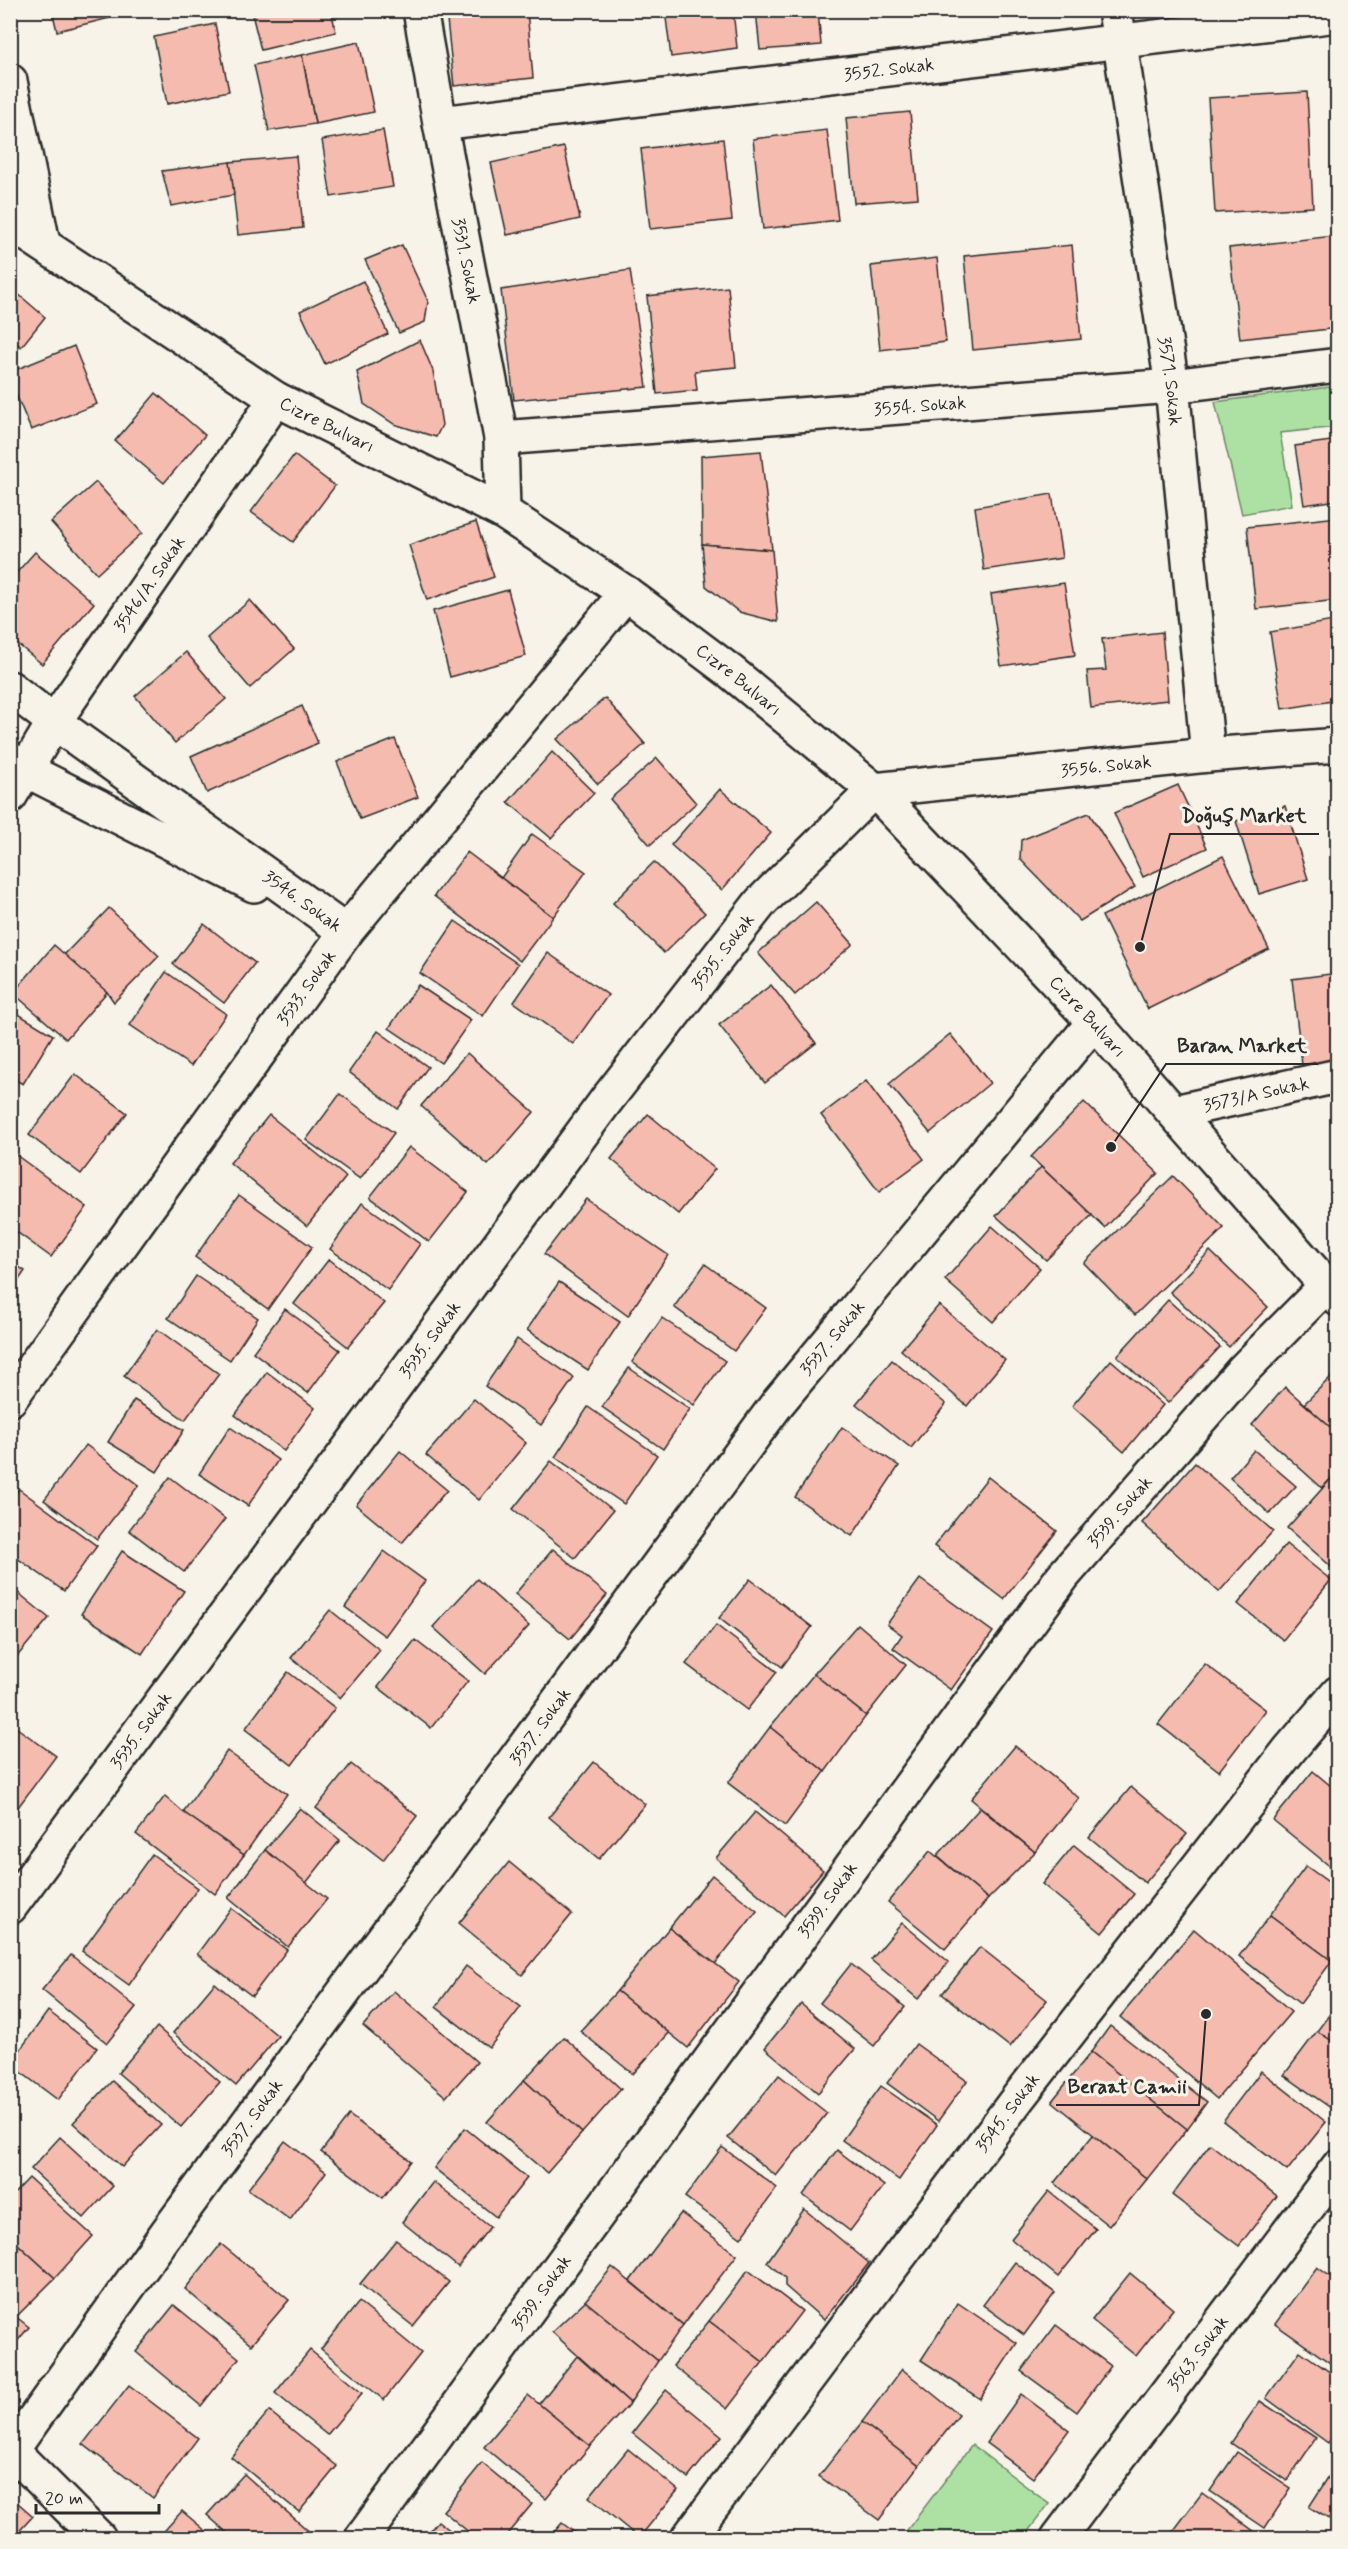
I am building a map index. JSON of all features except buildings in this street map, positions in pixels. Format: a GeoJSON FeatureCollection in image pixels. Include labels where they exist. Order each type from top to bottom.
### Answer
{"type":"FeatureCollection","features":[{"type":"Feature","properties":{"kind":"street","name":"3531. Sokak"},"geometry":{"type":"LineString","coordinates":[[420,10],[501,438],[503,512]]}},
{"type":"Feature","properties":{"kind":"street","name":"3552. Sokak"},"geometry":{"type":"LineString","coordinates":[[440,123],[1117,26],[1338,15]]}},
{"type":"Feature","properties":{"kind":"street","name":"3571. Sokak"},"geometry":{"type":"LineString","coordinates":[[1117,26],[1172,386],[1208,755]]}},
{"type":"Feature","properties":{"kind":"street"},"geometry":{"type":"LineString","coordinates":[[10,81],[43,243]]}},
{"type":"Feature","properties":{"kind":"street","name":"Cizre Bulvarı"},"geometry":{"type":"LineString","coordinates":[[10,223],[276,399],[503,512],[626,593],[731,672],[874,790],[1094,1022],[1332,1293]]}},
{"type":"Feature","properties":{"kind":"street","name":"3554. Sokak"},"geometry":{"type":"LineString","coordinates":[[501,438],[1172,386],[1338,365]]}},
{"type":"Feature","properties":{"kind":"street","name":"3546/A. Sokak"},"geometry":{"type":"LineString","coordinates":[[16,775],[276,399]]}},
{"type":"Feature","properties":{"kind":"street","name":"3533. Sokak"},"geometry":{"type":"LineString","coordinates":[[10,1399],[346,932],[626,593]]}},
{"type":"Feature","properties":{"kind":"street","name":"3546. Sokak"},"geometry":{"type":"LineString","coordinates":[[10,688],[346,932]]}},
{"type":"Feature","properties":{"kind":"street","name":"3556. Sokak"},"geometry":{"type":"LineString","coordinates":[[874,790],[1208,755],[1338,745]]}},
{"type":"Feature","properties":{"kind":"street","name":"3546. Sokak"},"geometry":{"type":"LineString","coordinates":[[16,775],[346,932]]}},
{"type":"Feature","properties":{"kind":"street","name":"3535. Sokak"},"geometry":{"type":"LineString","coordinates":[[10,1907],[606,1102],[761,902],[874,790]]}},
{"type":"Feature","properties":{"kind":"street","name":"3537. Sokak"},"geometry":{"type":"LineString","coordinates":[[11,2450],[168,2231],[777,1404],[1094,1022]]}},
{"type":"Feature","properties":{"kind":"street","name":"3573/A Sokak"},"geometry":{"type":"LineString","coordinates":[[1174,1112],[1338,1076]]}},
{"type":"Feature","properties":{"kind":"street","name":"3539. Sokak"},"geometry":{"type":"LineString","coordinates":[[362,2538],[1063,1576],[1243,1370],[1332,1293]]}},
{"type":"Feature","properties":{"kind":"street","name":"3545. Sokak"},"geometry":{"type":"LineString","coordinates":[[688,2538],[1018,2098],[1290,1749],[1338,1693]]}},
{"type":"Feature","properties":{"kind":"street","name":"3563. Sokak"},"geometry":{"type":"LineString","coordinates":[[1058,2538],[1338,2167]]}},
{"type":"Feature","properties":{"kind":"street"},"geometry":{"type":"LineString","coordinates":[[11,2450],[99,2538]]}},
{"type":"Feature","properties":{"kind":"green space"},"geometry":{"type":"Polygon","coordinates":[[[1337,386],[1337,427],[1280,433],[1292,505],[1242,514],[1215,402],[1337,386]]]}},
{"type":"Feature","properties":{"kind":"green space"},"geometry":{"type":"Polygon","coordinates":[[[972,2445],[1049,2504],[1023,2538],[901,2538],[972,2445]]]}},
{"type":"Feature","properties":{"kind":"place","name":"Doğuş Market"},"geometry":{"type":"Point","coordinates":[1140,947]}},
{"type":"Feature","properties":{"kind":"place","name":"Baran Market"},"geometry":{"type":"Point","coordinates":[1111,1147]}},
{"type":"Feature","properties":{"kind":"place","name":"Beraat Camii"},"geometry":{"type":"Point","coordinates":[1206,2014]}}]}
